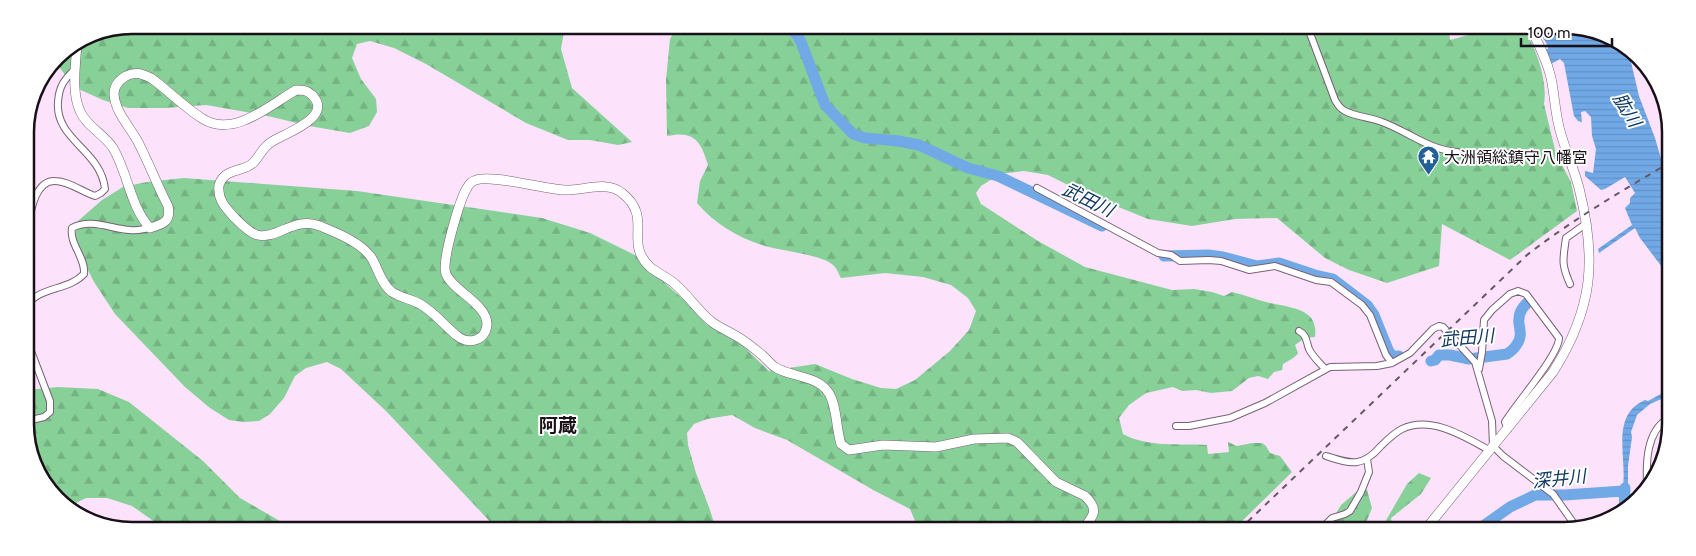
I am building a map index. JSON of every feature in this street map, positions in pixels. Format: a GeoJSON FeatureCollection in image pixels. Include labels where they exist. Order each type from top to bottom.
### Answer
{"type":"FeatureCollection","features":[{"type":"Feature","properties":{"kind":"street"},"geometry":{"type":"LineString","coordinates":[[1310,34],[1339,108],[1350,114],[1372,118],[1394,127],[1430,146],[1457,152]]}},
{"type":"Feature","properties":{"kind":"street"},"geometry":{"type":"LineString","coordinates":[[1431,522],[1553,372],[1568,349],[1586,298],[1590,269],[1587,223],[1579,186],[1560,133],[1551,78],[1543,52],[1535,34]]}},
{"type":"Feature","properties":{"kind":"street"},"geometry":{"type":"LineString","coordinates":[[76,51],[76,97],[80,111],[85,120],[106,138],[114,150],[138,210],[150,228]]}},
{"type":"Feature","properties":{"kind":"street"},"geometry":{"type":"LineString","coordinates":[[34,201],[39,189],[45,183],[55,181],[95,196],[105,188],[104,182],[91,157],[63,127],[58,116],[59,89],[63,81],[75,69]]}},
{"type":"Feature","properties":{"kind":"street"},"geometry":{"type":"LineString","coordinates":[[34,297],[74,283],[84,274],[85,267],[71,232],[72,228],[80,224],[94,224],[132,231],[159,226],[167,221],[169,214],[168,206],[137,141],[126,125],[114,95],[115,86],[121,78],[133,73],[142,74],[151,78],[204,120],[227,125],[252,116],[296,90],[305,90],[317,102],[317,111],[312,119],[271,142],[263,149],[253,163],[226,175],[220,183],[218,192],[222,202],[247,229],[257,235],[266,235],[305,222],[318,225],[355,243],[370,255],[385,285],[391,292],[419,303],[457,336],[472,342],[484,332],[487,324],[484,315],[453,284],[446,274],[445,263],[452,231],[469,185],[478,179],[490,178],[556,190],[613,187],[620,191],[634,205],[639,217],[637,248],[651,268],[672,281],[713,322],[739,337],[777,369],[820,383],[830,393],[841,444],[849,450],[883,445],[936,447],[974,438],[1008,438],[1017,442],[1056,482],[1089,499],[1093,506],[1094,515],[1088,522]]}},
{"type":"Feature","properties":{"kind":"street"},"geometry":{"type":"LineString","coordinates":[[1037,188],[1158,253],[1170,255],[1180,262],[1221,261],[1249,270],[1275,266],[1316,280],[1331,282],[1362,305],[1370,315],[1386,355],[1392,363]]}},
{"type":"Feature","properties":{"kind":"street"},"geometry":{"type":"LineString","coordinates":[[1570,284],[1564,270],[1563,261],[1566,238],[1587,223]]}},
{"type":"Feature","properties":{"kind":"street"},"geometry":{"type":"LineString","coordinates":[[1478,371],[1482,352],[1484,320],[1487,315],[1510,294],[1518,291],[1526,294],[1559,338],[1559,343],[1505,422],[1508,429]]}},
{"type":"Feature","properties":{"kind":"street"},"geometry":{"type":"LineString","coordinates":[[1176,426],[1189,426],[1230,418],[1265,403],[1325,369],[1339,366],[1377,366],[1392,363],[1410,354],[1439,326],[1443,327],[1470,356],[1478,371],[1492,421],[1491,448]]}},
{"type":"Feature","properties":{"kind":"street"},"geometry":{"type":"LineString","coordinates":[[1299,331],[1303,333],[1310,349],[1325,369]]}},
{"type":"Feature","properties":{"kind":"street"},"geometry":{"type":"LineString","coordinates":[[34,359],[50,401],[50,412],[44,417],[34,419]]}},
{"type":"Feature","properties":{"kind":"street"},"geometry":{"type":"LineString","coordinates":[[1646,477],[1651,438],[1658,425],[1662,423]]}},
{"type":"Feature","properties":{"kind":"street"},"geometry":{"type":"LineString","coordinates":[[1326,456],[1347,463],[1364,461],[1390,437],[1403,428],[1428,425],[1457,433],[1491,448],[1503,456],[1553,494],[1573,522]]}},
{"type":"Feature","properties":{"kind":"street"},"geometry":{"type":"LineString","coordinates":[[1328,522],[1332,518],[1350,511],[1361,492],[1369,472],[1367,459]]}},
{"type":"Feature","properties":{"kind":"green space"},"geometry":{"type":"Polygon","coordinates":[[[125,34],[564,34],[561,49],[572,88],[632,142],[618,145],[590,140],[568,140],[526,123],[426,64],[394,48],[370,41],[357,44],[352,58],[361,79],[376,99],[377,112],[369,126],[350,133],[206,105],[128,108],[103,100],[74,87],[59,66],[62,62],[77,50],[94,41],[125,34]]]}},
{"type":"Feature","properties":{"kind":"green space"},"geometry":{"type":"Polygon","coordinates":[[[673,34],[1450,34],[1450,40],[1472,34],[1527,34],[1533,45],[1543,75],[1544,104],[1556,154],[1571,182],[1577,211],[1510,260],[1442,224],[1439,266],[1387,283],[1349,270],[1325,258],[1277,218],[1235,219],[1192,226],[1148,219],[1084,193],[1048,175],[1024,171],[1000,174],[981,186],[976,193],[981,204],[1038,241],[1085,267],[1172,290],[1194,289],[1224,296],[1232,292],[1265,302],[1295,308],[1313,320],[1315,337],[1305,338],[1295,345],[1298,353],[1283,364],[1282,370],[1274,372],[1268,379],[1258,376],[1249,378],[1232,391],[1211,393],[1196,390],[1182,391],[1173,387],[1146,393],[1129,405],[1119,418],[1123,434],[1143,441],[1164,444],[1207,445],[1208,454],[1229,452],[1228,442],[1237,446],[1262,443],[1270,453],[1280,456],[1292,472],[1241,522],[915,522],[910,509],[787,440],[755,428],[732,415],[707,419],[694,424],[687,433],[688,445],[696,473],[714,522],[490,522],[387,412],[341,369],[327,362],[306,368],[295,376],[284,398],[270,414],[259,421],[243,422],[229,420],[210,408],[185,387],[115,314],[94,282],[80,254],[75,237],[78,221],[102,200],[123,187],[184,178],[357,191],[542,218],[590,233],[639,257],[651,271],[691,306],[707,325],[726,333],[741,344],[769,371],[815,364],[881,388],[896,389],[915,380],[950,351],[969,330],[976,311],[968,298],[951,285],[923,277],[885,273],[841,278],[834,266],[827,261],[810,255],[753,242],[726,228],[711,217],[697,203],[700,181],[708,165],[699,144],[690,136],[667,136],[666,80],[670,39],[673,34]]]}},
{"type":"Feature","properties":{"kind":"green space"},"geometry":{"type":"Polygon","coordinates":[[[58,387],[98,389],[129,402],[203,461],[240,498],[282,522],[155,522],[132,506],[107,498],[86,498],[75,504],[62,494],[50,479],[39,456],[34,431],[34,389],[58,387]]]}},
{"type":"Feature","properties":{"kind":"green space"},"geometry":{"type":"Polygon","coordinates":[[[1419,473],[1431,478],[1421,494],[1391,518],[1392,522],[1385,522],[1407,484],[1419,473]]]}},
{"type":"Feature","properties":{"kind":"green space"},"geometry":{"type":"Polygon","coordinates":[[[1362,487],[1367,490],[1372,508],[1366,522],[1331,522],[1341,505],[1362,487]]]}},
{"type":"Feature","properties":{"kind":"water","name":"肱川"},"geometry":{"type":"Polygon","coordinates":[[[1540,34],[1558,34],[1560,37],[1566,34],[1590,37],[1602,41],[1630,58],[1639,96],[1662,162],[1662,267],[1640,238],[1635,228],[1599,253],[1598,249],[1632,225],[1625,208],[1635,193],[1625,177],[1601,190],[1585,176],[1585,171],[1593,173],[1596,149],[1592,136],[1591,117],[1585,111],[1581,112],[1582,122],[1578,121],[1574,116],[1564,63],[1560,59],[1551,64],[1546,43],[1540,34]]]}},
{"type":"Feature","properties":{"kind":"water"},"geometry":{"type":"Polygon","coordinates":[[[1662,393],[1662,399],[1650,404],[1637,415],[1631,432],[1628,487],[1625,501],[1621,504],[1622,498],[1608,495],[1608,489],[1623,486],[1622,438],[1624,426],[1627,416],[1634,407],[1645,400],[1648,401],[1662,393]]]}},
{"type":"Feature","properties":{"kind":"waterway","name":"武田川"},"geometry":{"type":"LineString","coordinates":[[796,34],[801,42],[825,105],[853,134],[865,138],[919,145],[968,168],[998,176],[1102,226]]}},
{"type":"Feature","properties":{"kind":"waterway","name":"武田川"},"geometry":{"type":"LineString","coordinates":[[1164,256],[1208,255],[1257,266],[1279,263],[1333,279],[1367,305],[1374,315],[1389,352],[1394,357],[1399,356]]}},
{"type":"Feature","properties":{"kind":"waterway","name":"武田川"},"geometry":{"type":"LineString","coordinates":[[1431,361],[1435,360],[1439,355],[1469,359],[1507,354],[1519,341],[1520,314],[1529,301]]}},
{"type":"Feature","properties":{"kind":"waterway"},"geometry":{"type":"LineString","coordinates":[[1624,502],[1625,488]]}},
{"type":"Feature","properties":{"kind":"waterway","name":"深井川"},"geometry":{"type":"LineString","coordinates":[[1489,522],[1510,507],[1535,495],[1623,491]]}},
{"type":"Feature","properties":{"kind":"railway"},"geometry":{"type":"LineString","coordinates":[[1247,522],[1527,255],[1579,218],[1662,167]]}},
{"type":"Feature","properties":{"kind":"place","name":"大洲領総鎮守八幡宮"},"geometry":{"type":"Point","coordinates":[1428,176]}},
{"type":"Feature","properties":{"kind":"district","name":"阿蔵"},"geometry":{"type":"Point","coordinates":[558,425]}}]}
